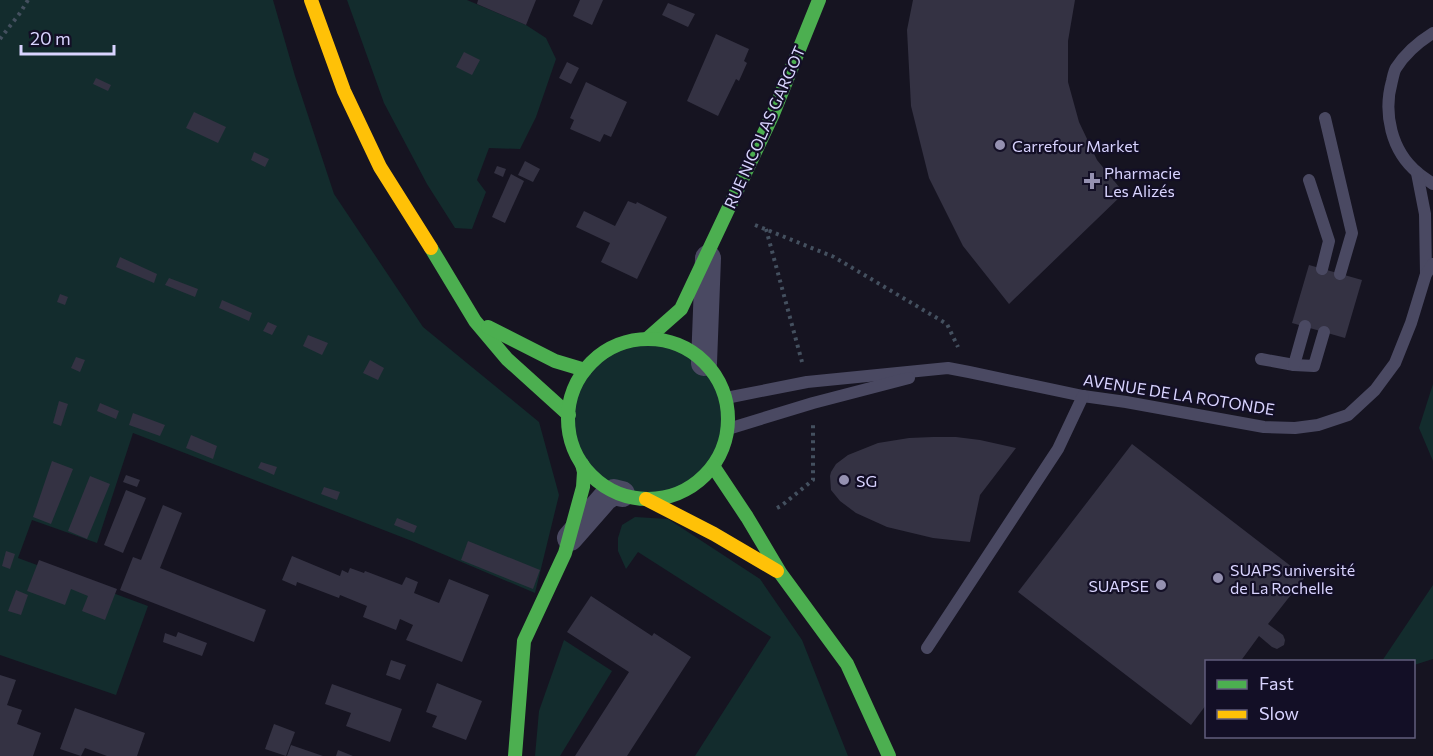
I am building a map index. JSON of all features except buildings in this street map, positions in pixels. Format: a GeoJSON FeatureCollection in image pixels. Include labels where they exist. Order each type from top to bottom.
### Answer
{"type":"FeatureCollection","features":[{"type":"Feature","properties":{"kind":"main road"},"geometry":{"type":"LineString","coordinates":[[311,0],[344,91],[380,167],[475,321],[507,359],[568,416]]}},
{"type":"Feature","properties":{"kind":"main road","name":"RUE NICOLAS GARGOT"},"geometry":{"type":"LineString","coordinates":[[647,339],[681,309],[773,114],[819,0]]}},
{"type":"Feature","properties":{"kind":"main road"},"geometry":{"type":"LineString","coordinates":[[475,321],[555,361],[585,370]]}},
{"type":"Feature","properties":{"kind":"main road"},"geometry":{"type":"LineString","coordinates":[[634,497],[672,495],[695,484],[713,465],[723,448],[728,429],[726,398],[713,372],[692,351],[662,340],[629,341],[612,347],[597,357],[585,370],[576,384],[568,416],[576,453],[590,474],[610,489],[634,497],[714,534],[781,574]]}},
{"type":"Feature","properties":{"kind":"main road"},"geometry":{"type":"LineString","coordinates":[[515,756],[524,641],[565,553],[583,487],[582,464]]}},
{"type":"Feature","properties":{"kind":"main road"},"geometry":{"type":"LineString","coordinates":[[713,465],[781,574],[847,664],[889,756]]}},
{"type":"Feature","properties":{"kind":"street","name":"RUE NICOLAS GARGOT"},"geometry":{"type":"LineString","coordinates":[[704,363],[708,254]]}},
{"type":"Feature","properties":{"kind":"street"},"geometry":{"type":"LineString","coordinates":[[568,540],[605,498],[614,492],[634,497]]}},
{"type":"Feature","properties":{"kind":"lane"},"geometry":{"type":"LineString","coordinates":[[1433,33],[1420,41],[1396,69],[1390,89],[1388,108],[1391,132],[1401,154],[1417,173],[1433,184]]}},
{"type":"Feature","properties":{"kind":"lane"},"geometry":{"type":"LineString","coordinates":[[1325,118],[1352,233],[1340,274]]}},
{"type":"Feature","properties":{"kind":"lane","name":"AVENUE DE LA ROTONDE"},"geometry":{"type":"LineString","coordinates":[[726,398],[807,382],[948,369],[1083,396],[1264,427],[1296,428],[1318,425],[1348,415],[1375,390],[1395,363],[1411,323],[1430,269],[1425,214],[1417,173]]}},
{"type":"Feature","properties":{"kind":"lane"},"geometry":{"type":"LineString","coordinates":[[1309,180],[1329,241],[1322,269]]}},
{"type":"Feature","properties":{"kind":"lane"},"geometry":{"type":"LineString","coordinates":[[1294,365],[1305,326]]}},
{"type":"Feature","properties":{"kind":"lane"},"geometry":{"type":"LineString","coordinates":[[1261,359],[1314,366],[1324,332]]}},
{"type":"Feature","properties":{"kind":"lane","name":"AVENUE DE LA ROTONDE"},"geometry":{"type":"LineString","coordinates":[[728,429],[813,403],[948,369]]}},
{"type":"Feature","properties":{"kind":"lane"},"geometry":{"type":"LineString","coordinates":[[927,648],[1058,449],[1083,396]]}},
{"type":"Feature","properties":{"kind":"path"},"geometry":{"type":"LineString","coordinates":[[0,39],[28,0]]}},
{"type":"Feature","properties":{"kind":"path"},"geometry":{"type":"LineString","coordinates":[[727,213],[834,257],[947,324],[969,372]]}},
{"type":"Feature","properties":{"kind":"green space"},"geometry":{"type":"Polygon","coordinates":[[[0,0],[273,0],[295,76],[334,194],[423,327],[539,422],[559,495],[535,593],[412,541],[133,433],[97,543],[32,520],[18,558],[148,606],[116,695],[0,655],[0,0]]]}},
{"type":"Feature","properties":{"kind":"green space"},"geometry":{"type":"Polygon","coordinates":[[[347,0],[467,0],[526,25],[546,38],[556,59],[536,117],[520,149],[489,148],[477,180],[486,192],[472,229],[455,228],[427,184],[384,103],[347,0]]]}},
{"type":"Feature","properties":{"kind":"green space"},"geometry":{"type":"Polygon","coordinates":[[[649,339],[664,340],[679,345],[693,352],[705,362],[715,374],[722,388],[727,403],[727,433],[722,448],[715,462],[705,474],[693,484],[679,491],[664,496],[649,497],[634,496],[619,491],[605,484],[593,474],[583,462],[576,448],[571,433],[570,418],[571,403],[576,388],[583,374],[593,362],[605,352],[619,345],[634,340],[649,339]]]}},
{"type":"Feature","properties":{"kind":"green space"},"geometry":{"type":"Polygon","coordinates":[[[1433,384],[1433,461],[1419,428],[1433,384]]]}},
{"type":"Feature","properties":{"kind":"green space"},"geometry":{"type":"Polygon","coordinates":[[[635,517],[668,519],[760,579],[802,640],[848,756],[695,756],[771,637],[638,552],[626,569],[618,551],[618,538],[622,525],[635,517]]]}},
{"type":"Feature","properties":{"kind":"green space"},"geometry":{"type":"Polygon","coordinates":[[[1433,585],[1433,659],[1415,665],[1415,660],[1383,660],[1433,585]]]}},
{"type":"Feature","properties":{"kind":"green space"},"geometry":{"type":"Polygon","coordinates":[[[564,640],[612,671],[560,756],[535,756],[539,711],[564,640]]]}},
{"type":"Feature","properties":{"kind":"traffic: fast"},"geometry":{"type":"LineString","coordinates":[[647,339],[681,309],[773,114],[819,0]]}},
{"type":"Feature","properties":{"kind":"traffic: fast"},"geometry":{"type":"LineString","coordinates":[[431,248],[475,321],[507,359],[569,415]]}},
{"type":"Feature","properties":{"kind":"traffic: fast"},"geometry":{"type":"LineString","coordinates":[[488,327],[555,361],[585,370]]}},
{"type":"Feature","properties":{"kind":"traffic: fast"},"geometry":{"type":"LineString","coordinates":[[648,339],[679,345],[704,363],[722,388],[728,419],[722,450],[704,475],[679,493],[648,499],[617,493],[592,475],[574,450],[568,419],[574,388],[592,363],[617,345],[648,339]]}},
{"type":"Feature","properties":{"kind":"traffic: fast"},"geometry":{"type":"LineString","coordinates":[[515,756],[524,641],[565,553],[583,487],[582,464]]}},
{"type":"Feature","properties":{"kind":"traffic: fast"},"geometry":{"type":"LineString","coordinates":[[713,466],[781,574],[847,664],[889,756]]}},
{"type":"Feature","properties":{"kind":"traffic: slow"},"geometry":{"type":"LineString","coordinates":[[311,0],[344,91],[380,167],[431,248]]}},
{"type":"Feature","properties":{"kind":"traffic: slow"},"geometry":{"type":"LineString","coordinates":[[646,499],[714,534],[777,571]]}},
{"type":"Feature","properties":{"kind":"place","name":"Carrefour Market"},"geometry":{"type":"Point","coordinates":[1000,145]}},
{"type":"Feature","properties":{"kind":"place","name":"Pharmacie Les Alizés"},"geometry":{"type":"Point","coordinates":[1092,181]}},
{"type":"Feature","properties":{"kind":"place","name":"SG"},"geometry":{"type":"Point","coordinates":[844,480]}},
{"type":"Feature","properties":{"kind":"place","name":"SUAPS université de La Rochelle"},"geometry":{"type":"Point","coordinates":[1218,578]}},
{"type":"Feature","properties":{"kind":"place","name":"SUAPSE"},"geometry":{"type":"Point","coordinates":[1161,585]}}]}
